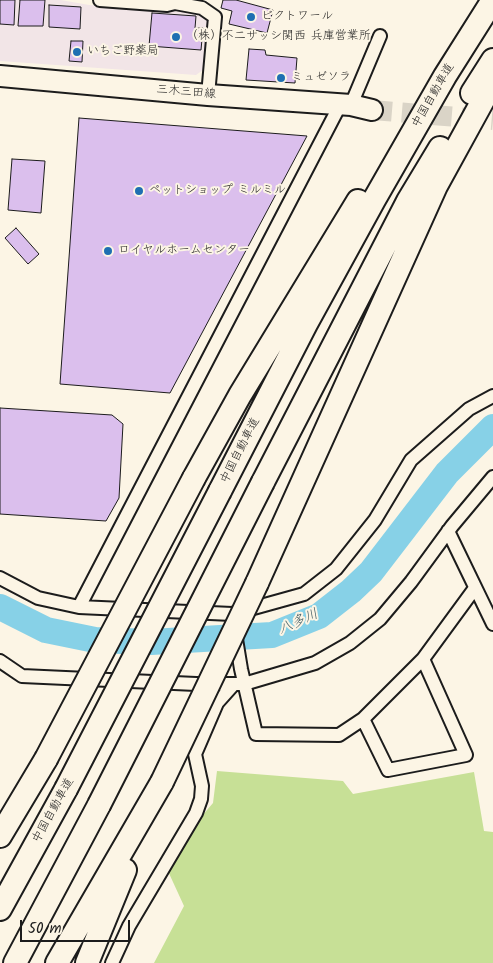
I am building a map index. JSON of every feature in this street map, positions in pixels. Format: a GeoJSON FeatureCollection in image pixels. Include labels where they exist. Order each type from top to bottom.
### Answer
{"type":"FeatureCollection","features":[{"type":"Feature","properties":{"kind":"highway","name":"中国自動車道"},"geometry":{"type":"LineString","coordinates":[[0,909],[66,789],[315,308],[445,76],[493,0]]}},
{"type":"Feature","properties":{"kind":"highway"},"geometry":{"type":"LineString","coordinates":[[15,963],[408,201],[493,60]]}},
{"type":"Feature","properties":{"kind":"highway"},"geometry":{"type":"LineString","coordinates":[[0,836],[46,759],[194,478],[240,396],[356,203],[445,76]]}},
{"type":"Feature","properties":{"kind":"highway"},"geometry":{"type":"LineString","coordinates":[[87,963],[162,782],[257,583],[436,186],[493,82]]}},
{"type":"Feature","properties":{"kind":"highway"},"geometry":{"type":"LineString","coordinates":[[0,808],[16,784],[46,759]]}},
{"type":"Feature","properties":{"kind":"highway"},"geometry":{"type":"LineString","coordinates":[[57,963],[162,782]]}},
{"type":"Feature","properties":{"kind":"main road","name":"三木三田線"},"geometry":{"type":"LineString","coordinates":[[0,76],[208,95],[345,105],[372,110]]}},
{"type":"Feature","properties":{"kind":"street"},"geometry":{"type":"LineString","coordinates":[[100,0],[166,5],[176,2],[202,8],[214,17],[208,95]]}},
{"type":"Feature","properties":{"kind":"street"},"geometry":{"type":"LineString","coordinates":[[79,607],[380,36]]}},
{"type":"Feature","properties":{"kind":"street"},"geometry":{"type":"LineString","coordinates":[[0,578],[38,598],[79,607],[232,614],[304,594],[336,569],[375,520],[411,460],[469,409],[493,396]]}},
{"type":"Feature","properties":{"kind":"street"},"geometry":{"type":"LineString","coordinates":[[0,662],[22,676],[101,681],[239,684],[315,663],[350,643],[380,619],[411,582],[448,531],[493,477]]}},
{"type":"Feature","properties":{"kind":"street"},"geometry":{"type":"LineString","coordinates":[[448,531],[493,624]]}},
{"type":"Feature","properties":{"kind":"street"},"geometry":{"type":"LineString","coordinates":[[232,614],[241,670],[239,684],[256,734],[339,735],[363,718],[423,660],[475,588]]}},
{"type":"Feature","properties":{"kind":"street"},"geometry":{"type":"LineString","coordinates":[[363,718],[388,770],[466,755],[423,660]]}},
{"type":"Feature","properties":{"kind":"street"},"geometry":{"type":"LineString","coordinates":[[112,963],[129,926],[196,813],[201,798],[202,786],[196,754],[217,704],[239,684]]}},
{"type":"Feature","properties":{"kind":"shaded area"},"geometry":{"type":"Polygon","coordinates":[[[0,0],[61,0],[89,5],[198,13],[209,21],[203,70],[196,75],[0,61],[0,0]]]}},
{"type":"Feature","properties":{"kind":"green space"},"geometry":{"type":"Polygon","coordinates":[[[217,771],[343,781],[353,794],[474,772],[484,831],[493,832],[493,963],[154,963],[184,906],[167,869],[172,851],[213,803],[217,771]]]}},
{"type":"Feature","properties":{"kind":"building"},"geometry":{"type":"Polygon","coordinates":[[[0,0],[15,0],[14,25],[0,24],[0,0]]]}},
{"type":"Feature","properties":{"kind":"building"},"geometry":{"type":"Polygon","coordinates":[[[20,0],[45,0],[43,26],[18,26],[20,0]]]}},
{"type":"Feature","properties":{"kind":"building","name":"ビクトワール"},"geometry":{"type":"Polygon","coordinates":[[[223,0],[236,0],[273,10],[267,33],[229,24],[232,11],[221,8],[223,0]]]}},
{"type":"Feature","properties":{"kind":"building"},"geometry":{"type":"Polygon","coordinates":[[[49,5],[81,7],[80,29],[49,27],[49,5]]]}},
{"type":"Feature","properties":{"kind":"building","name":"（株）不二サッシ関西 兵庫営業所"},"geometry":{"type":"Polygon","coordinates":[[[152,13],[196,16],[195,28],[203,28],[201,50],[149,46],[152,13]]]}},
{"type":"Feature","properties":{"kind":"building"},"geometry":{"type":"Polygon","coordinates":[[[71,41],[83,41],[82,62],[69,61],[71,41]]]}},
{"type":"Feature","properties":{"kind":"building"},"geometry":{"type":"Polygon","coordinates":[[[249,49],[265,50],[266,55],[297,58],[295,83],[246,80],[249,49]]]}},
{"type":"Feature","properties":{"kind":"building"},"geometry":{"type":"Polygon","coordinates":[[[79,118],[307,136],[170,393],[60,384],[79,118]]]}},
{"type":"Feature","properties":{"kind":"building"},"geometry":{"type":"Polygon","coordinates":[[[12,159],[45,161],[41,213],[8,210],[12,159]]]}},
{"type":"Feature","properties":{"kind":"building"},"geometry":{"type":"Polygon","coordinates":[[[16,228],[39,254],[28,264],[5,238],[16,228]]]}},
{"type":"Feature","properties":{"kind":"building"},"geometry":{"type":"Polygon","coordinates":[[[0,408],[112,415],[123,424],[119,498],[106,521],[0,514],[0,408]]]}},
{"type":"Feature","properties":{"kind":"waterway","name":"八多川"},"geometry":{"type":"LineString","coordinates":[[0,607],[46,630],[95,640],[151,642],[272,635],[319,616],[351,591],[371,572],[447,473],[493,427]]}},
{"type":"Feature","properties":{"kind":"tunnel"},"geometry":{"type":"LineString","coordinates":[[372,110],[493,120]]}},
{"type":"Feature","properties":{"kind":"place","name":"ビクトワール"},"geometry":{"type":"Point","coordinates":[251,17]}},
{"type":"Feature","properties":{"kind":"place","name":"（株）不二サッシ関西 兵庫営業所"},"geometry":{"type":"Point","coordinates":[176,37]}},
{"type":"Feature","properties":{"kind":"place","name":"いちご野薬局"},"geometry":{"type":"Point","coordinates":[77,52]}},
{"type":"Feature","properties":{"kind":"place","name":"ミュゼソラ"},"geometry":{"type":"Point","coordinates":[281,78]}},
{"type":"Feature","properties":{"kind":"place","name":"ペットショップ ミルミル"},"geometry":{"type":"Point","coordinates":[139,191]}},
{"type":"Feature","properties":{"kind":"place","name":"ロイヤルホームセンター"},"geometry":{"type":"Point","coordinates":[108,251]}}]}
